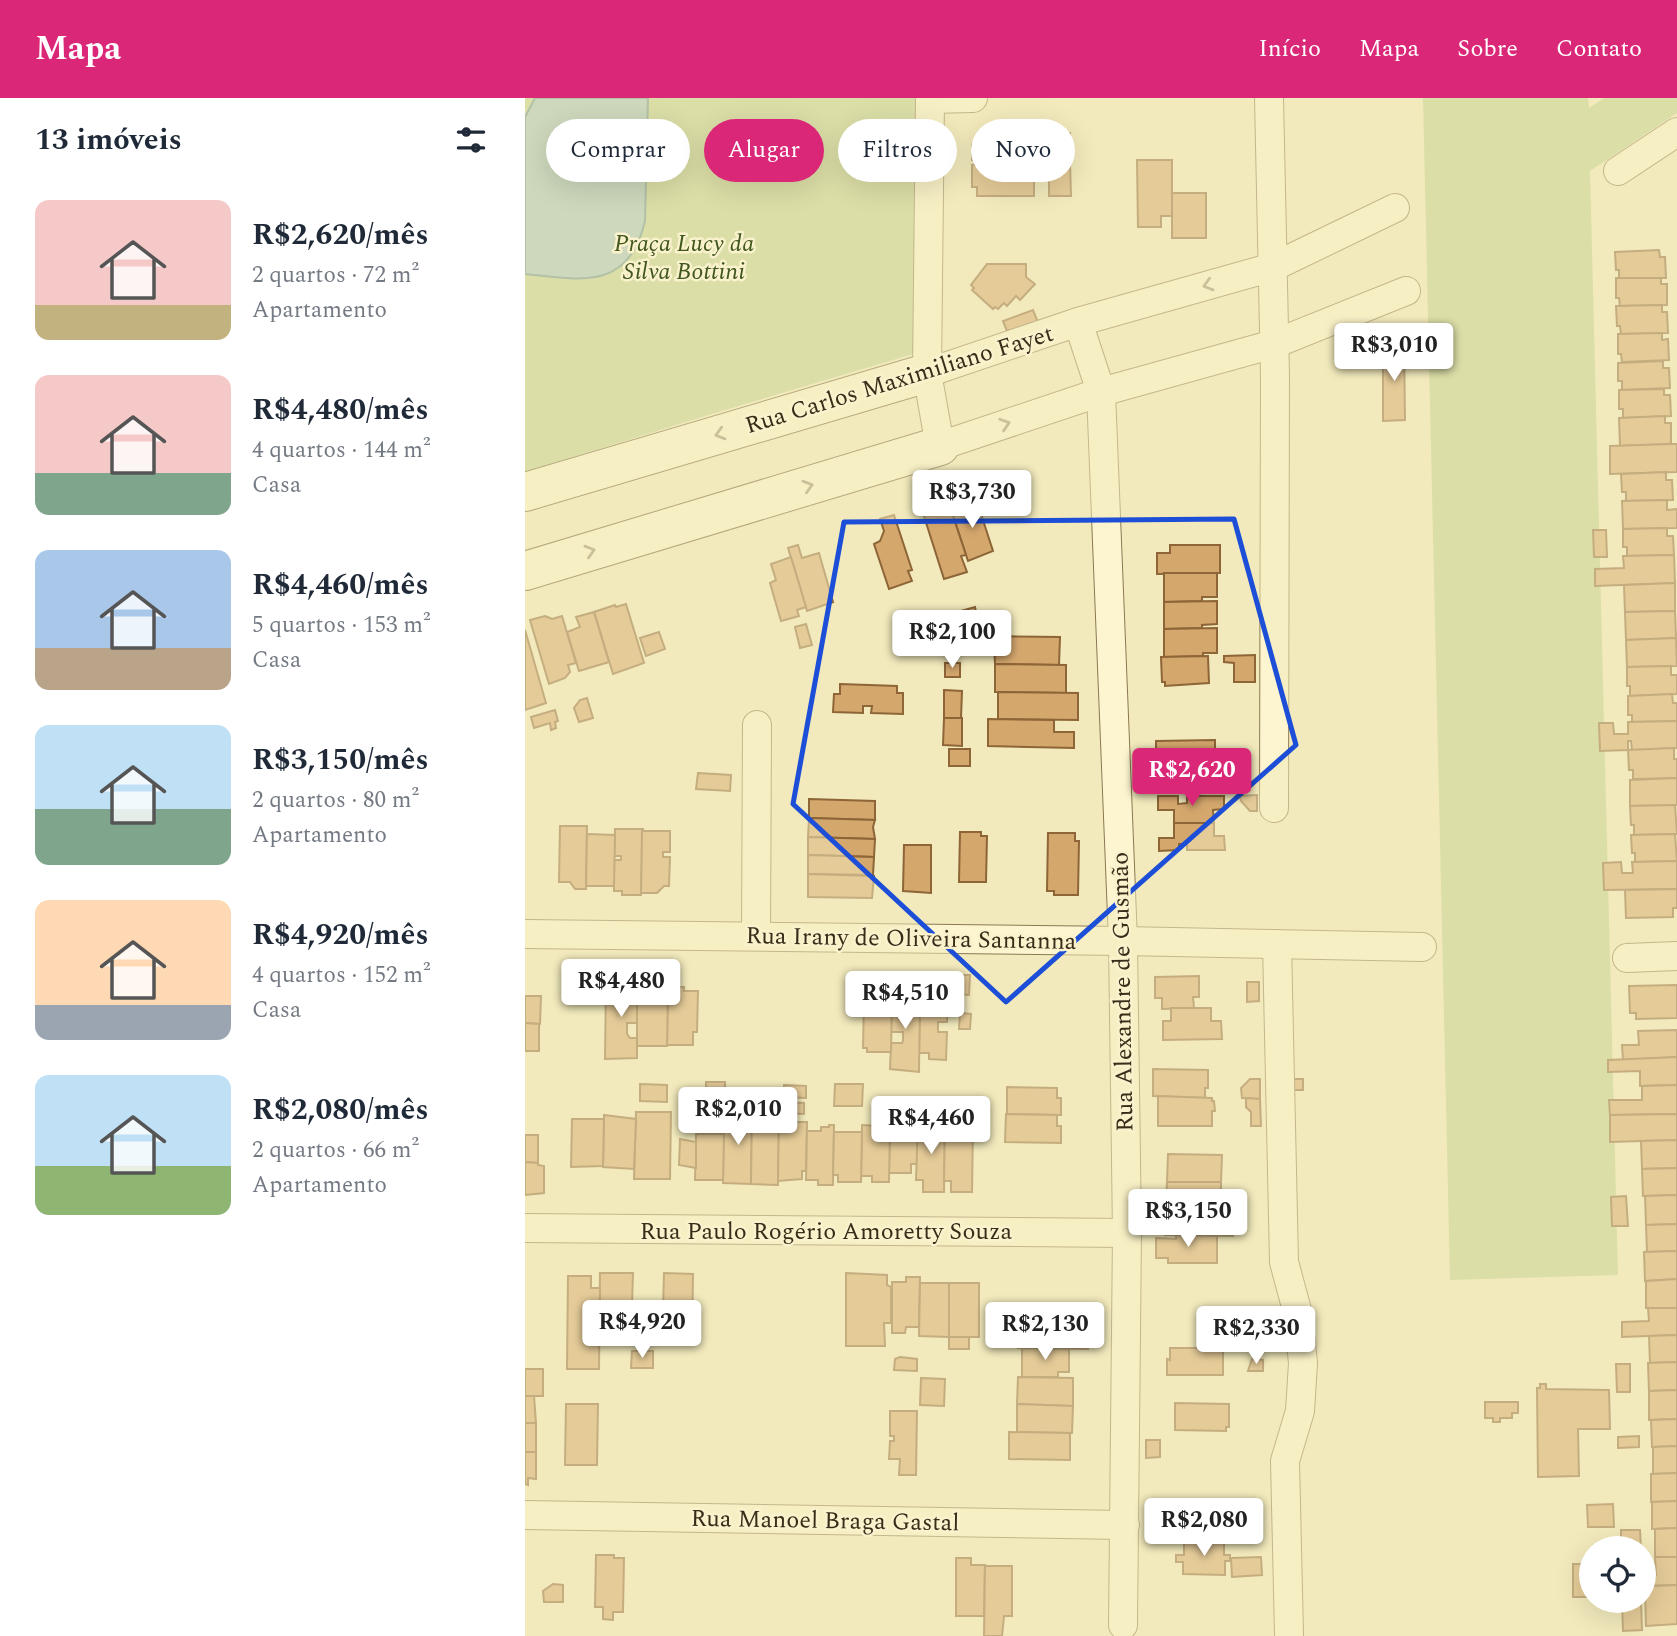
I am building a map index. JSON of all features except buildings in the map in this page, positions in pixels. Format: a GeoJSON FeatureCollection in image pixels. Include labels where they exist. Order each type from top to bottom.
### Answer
{"type":"FeatureCollection","features":[{"type":"Feature","properties":{"kind":"street"},"geometry":{"type":"LineString","coordinates":[[940,446],[927,373],[930,98],[973,98]]}},
{"type":"Feature","properties":{"kind":"street"},"geometry":{"type":"LineString","coordinates":[[1269,98],[1275,344],[1274,808]]}},
{"type":"Feature","properties":{"kind":"street"},"geometry":{"type":"LineString","coordinates":[[1618,171],[1677,132]]}},
{"type":"Feature","properties":{"kind":"street","name":"Rua Carlos Maximiliano Fayet"},"geometry":{"type":"LineString","coordinates":[[525,492],[927,373],[1079,322],[1273,267],[1395,208]]}},
{"type":"Feature","properties":{"kind":"street"},"geometry":{"type":"LineString","coordinates":[[525,571],[940,446],[1101,392],[1275,344],[1406,291]]}},
{"type":"Feature","properties":{"kind":"street","name":"Rua Alexandre de Gusmão"},"geometry":{"type":"LineString","coordinates":[[1079,322],[1101,392],[1123,941],[1127,1233],[1123,1625]]}},
{"type":"Feature","properties":{"kind":"street"},"geometry":{"type":"LineString","coordinates":[[756,936],[757,725]]}},
{"type":"Feature","properties":{"kind":"street","name":"Rua Irany de Oliveira Santanna"},"geometry":{"type":"LineString","coordinates":[[525,934],[1422,947]]}},
{"type":"Feature","properties":{"kind":"street"},"geometry":{"type":"LineString","coordinates":[[1277,944],[1284,1262],[1298,1314],[1303,1363],[1300,1411],[1285,1461],[1289,1634]]}},
{"type":"Feature","properties":{"kind":"street"},"geometry":{"type":"LineString","coordinates":[[1627,958],[1677,956]]}},
{"type":"Feature","properties":{"kind":"street","name":"Rua Paulo Rogério Amoretty Souza"},"geometry":{"type":"LineString","coordinates":[[525,1228],[1127,1233]]}},
{"type":"Feature","properties":{"kind":"street","name":"Rua Manoel Braga Gastal"},"geometry":{"type":"LineString","coordinates":[[525,1515],[1125,1525]]}},
{"type":"Feature","properties":{"kind":"highlighted area"},"geometry":{"type":"Polygon","coordinates":[[[1234,519],[1296,745],[1006,1002],[793,804],[844,522],[1234,519]]]}},
{"type":"Feature","properties":{"kind":"green space","name":"Praça Lucy da Silva Bottini"},"geometry":{"type":"Polygon","coordinates":[[[525,98],[924,98],[924,119],[838,119],[838,182],[923,182],[920,352],[525,472],[525,98]]]}},
{"type":"Feature","properties":{"kind":"green space"},"geometry":{"type":"Polygon","coordinates":[[[1423,98],[1588,98],[1589,108],[1604,98],[1677,98],[1677,113],[1590,171],[1618,1275],[1450,1280],[1423,98]]]}},
{"type":"Feature","properties":{"kind":"water"},"geometry":{"type":"Polygon","coordinates":[[[535,98],[648,98],[647,119],[546,119],[546,182],[646,182],[645,221],[638,244],[627,260],[615,270],[600,276],[583,278],[525,274],[525,117],[535,98]]]}}]}
